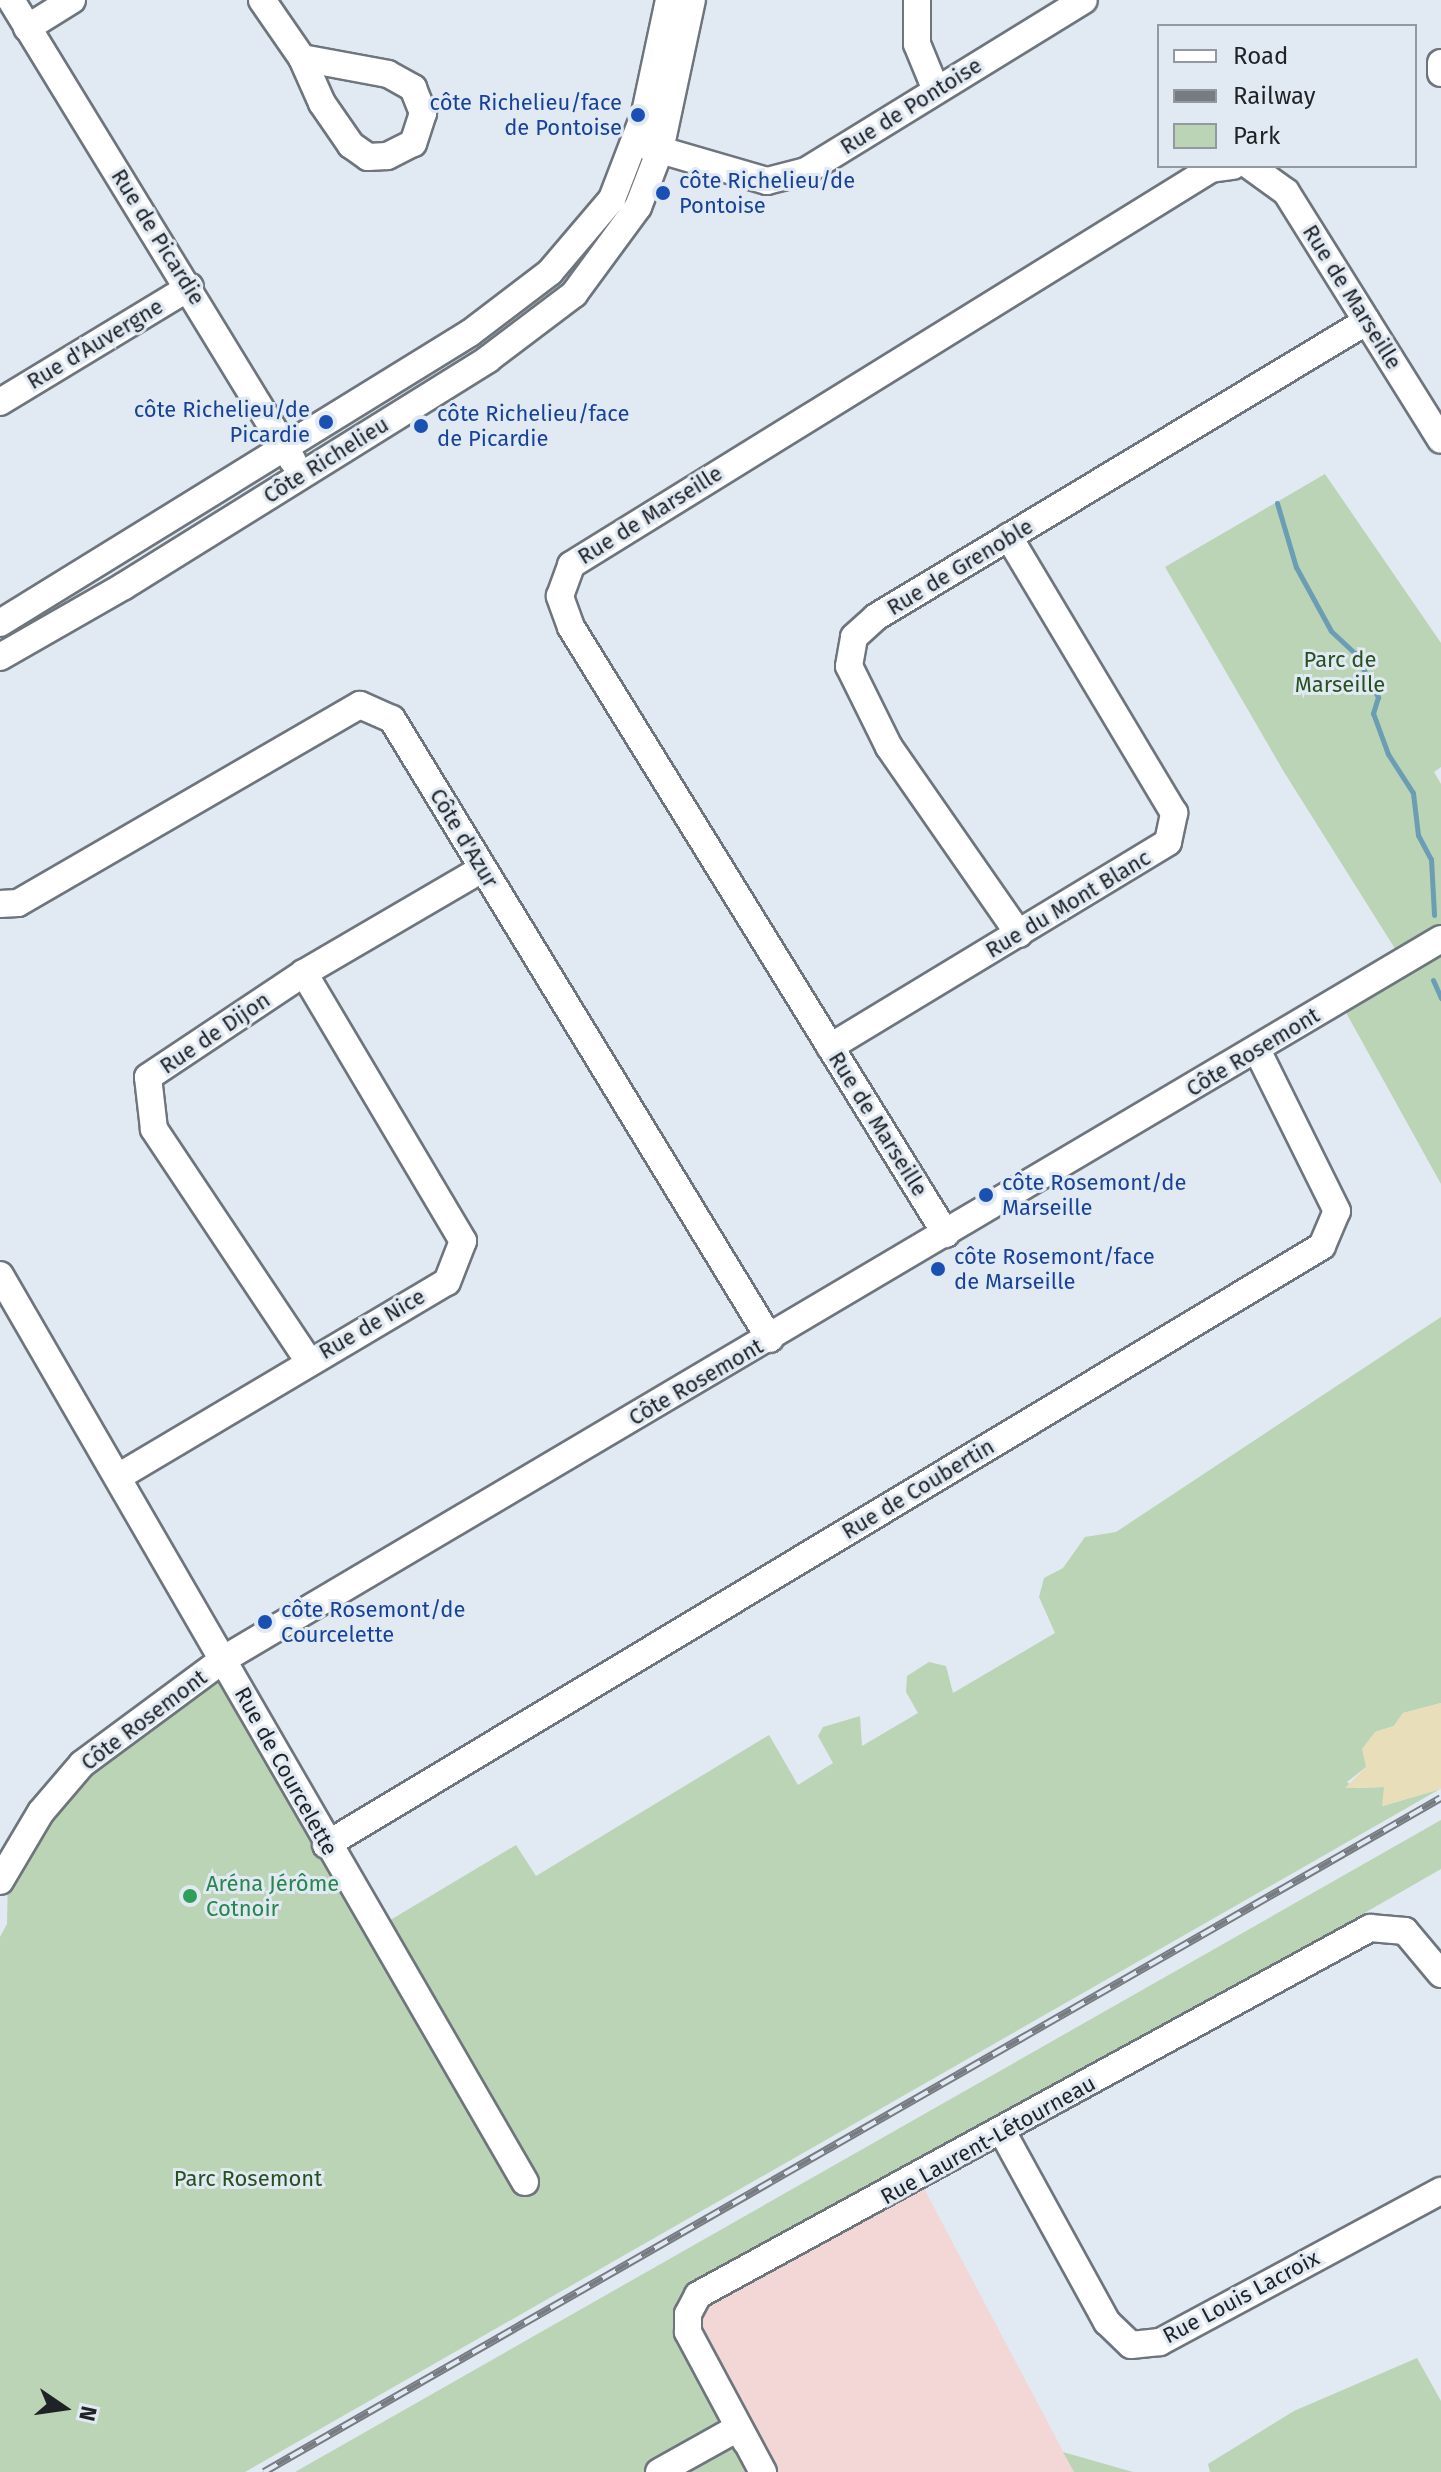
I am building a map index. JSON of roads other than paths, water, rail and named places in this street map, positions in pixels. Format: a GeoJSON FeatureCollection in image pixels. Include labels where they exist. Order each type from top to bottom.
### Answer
{"type":"FeatureCollection","features":[{"type":"Feature","properties":{"kind":"street","name":"Rue de Picardie"},"geometry":{"type":"LineString","coordinates":[[11,0],[190,287],[302,475]]}},
{"type":"Feature","properties":{"kind":"street"},"geometry":{"type":"LineString","coordinates":[[27,28],[72,0]]}},
{"type":"Feature","properties":{"kind":"street"},"geometry":{"type":"LineString","coordinates":[[262,0],[302,58],[322,103],[351,145],[368,157],[387,156],[413,143],[423,113],[413,88],[388,74],[302,58]]}},
{"type":"Feature","properties":{"kind":"street","name":"Côte Richelieu"},"geometry":{"type":"LineString","coordinates":[[0,657],[488,359],[574,294],[638,207],[669,0]]}},
{"type":"Feature","properties":{"kind":"street","name":"Côte Richelieu"},"geometry":{"type":"LineString","coordinates":[[0,623],[470,333],[550,272],[612,199],[648,146],[692,0]]}},
{"type":"Feature","properties":{"kind":"street"},"geometry":{"type":"LineString","coordinates":[[917,0],[917,44],[936,90]]}},
{"type":"Feature","properties":{"kind":"street","name":"Rue de Pontoise"},"geometry":{"type":"LineString","coordinates":[[648,146],[767,181],[806,171],[1084,0]]}},
{"type":"Feature","properties":{"kind":"street"},"geometry":{"type":"LineString","coordinates":[[1441,63],[1441,73]]}},
{"type":"Feature","properties":{"kind":"street","name":"Rue de Marseille"},"geometry":{"type":"LineString","coordinates":[[946,1234],[571,627],[560,596],[571,565],[1211,169],[1218,168]]}},
{"type":"Feature","properties":{"kind":"street","name":"Rue de Marseille"},"geometry":{"type":"LineString","coordinates":[[1253,168],[1286,192],[1441,440]]}},
{"type":"Feature","properties":{"kind":"street","name":"Rue d'Auvergne"},"geometry":{"type":"LineString","coordinates":[[0,402],[190,287]]}},
{"type":"Feature","properties":{"kind":"street","name":"Rue de Grenoble"},"geometry":{"type":"LineString","coordinates":[[1019,934],[889,747],[849,666],[854,637],[876,617],[1367,321]]}},
{"type":"Feature","properties":{"kind":"street","name":"Rue du Mont Blanc"},"geometry":{"type":"LineString","coordinates":[[830,1047],[1168,842],[1174,813],[1009,537]]}},
{"type":"Feature","properties":{"kind":"street","name":"Côte d'Azur"},"geometry":{"type":"LineString","coordinates":[[0,904],[18,903],[360,705],[392,719],[770,1339]]}},
{"type":"Feature","properties":{"kind":"street","name":"Rue de Dijon"},"geometry":{"type":"LineString","coordinates":[[308,1360],[154,1129],[148,1077],[304,973],[482,869]]}},
{"type":"Feature","properties":{"kind":"street","name":"Côte Rosemont"},"geometry":{"type":"LineString","coordinates":[[0,1881],[41,1812],[82,1764],[224,1659],[770,1339],[1441,939]]}},
{"type":"Feature","properties":{"kind":"street","name":"Rue de Nice"},"geometry":{"type":"LineString","coordinates":[[118,1477],[308,1360],[447,1282],[463,1241],[304,973]]}},
{"type":"Feature","properties":{"kind":"street","name":"Rue de Coubertin"},"geometry":{"type":"LineString","coordinates":[[326,1845],[1322,1246],[1337,1211],[1257,1050]]}},
{"type":"Feature","properties":{"kind":"street","name":"Rue de Courcelette"},"geometry":{"type":"LineString","coordinates":[[0,1275],[224,1659],[326,1845],[525,2182]]}},
{"type":"Feature","properties":{"kind":"street","name":"Rue Laurent-Létourneau"},"geometry":{"type":"LineString","coordinates":[[763,2472],[688,2332],[688,2314],[698,2295],[1003,2133],[1370,1928],[1405,1931],[1441,1974]]}},
{"type":"Feature","properties":{"kind":"street","name":"Rue Louis Lacroix"},"geometry":{"type":"LineString","coordinates":[[1003,2133],[1107,2322],[1131,2345],[1160,2342],[1441,2191]]}},
{"type":"Feature","properties":{"kind":"street"},"geometry":{"type":"LineString","coordinates":[[659,2472],[744,2438]]}},
{"type":"Feature","properties":{"kind":"waterway"},"geometry":{"type":"LineString","coordinates":[[1277,503],[1296,567],[1331,631],[1355,653],[1378,697],[1373,713],[1388,754],[1413,793],[1418,835],[1431,859],[1434,915]]}},
{"type":"Feature","properties":{"kind":"waterway"},"geometry":{"type":"LineString","coordinates":[[1433,980],[1441,998]]}},
{"type":"Feature","properties":{"kind":"railway"},"geometry":{"type":"LineString","coordinates":[[264,2472],[1441,1798]]}},
{"type":"Feature","properties":{"kind":"place","name":"côte Richelieu/face de Pontoise"},"geometry":{"type":"Point","coordinates":[638,115]}},
{"type":"Feature","properties":{"kind":"place","name":"côte Richelieu/de Pontoise"},"geometry":{"type":"Point","coordinates":[663,193]}},
{"type":"Feature","properties":{"kind":"place","name":"côte Richelieu/de Picardie"},"geometry":{"type":"Point","coordinates":[326,422]}},
{"type":"Feature","properties":{"kind":"place","name":"côte Richelieu/face de Picardie"},"geometry":{"type":"Point","coordinates":[421,426]}},
{"type":"Feature","properties":{"kind":"place","name":"côte Rosemont/de Marseille"},"geometry":{"type":"Point","coordinates":[986,1195]}},
{"type":"Feature","properties":{"kind":"place","name":"côte Rosemont/face de Marseille"},"geometry":{"type":"Point","coordinates":[938,1269]}},
{"type":"Feature","properties":{"kind":"place","name":"côte Rosemont/de Courcelette"},"geometry":{"type":"Point","coordinates":[265,1622]}},
{"type":"Feature","properties":{"kind":"place","name":"Aréna Jérôme Cotnoir"},"geometry":{"type":"Point","coordinates":[190,1896]}},
{"type":"Feature","properties":{"kind":"park label","name":"Parc de Marseille"},"geometry":{"type":"Point","coordinates":[1340,672]}},
{"type":"Feature","properties":{"kind":"park label","name":"Parc Rosemont"},"geometry":{"type":"Point","coordinates":[248,2179]}}]}
